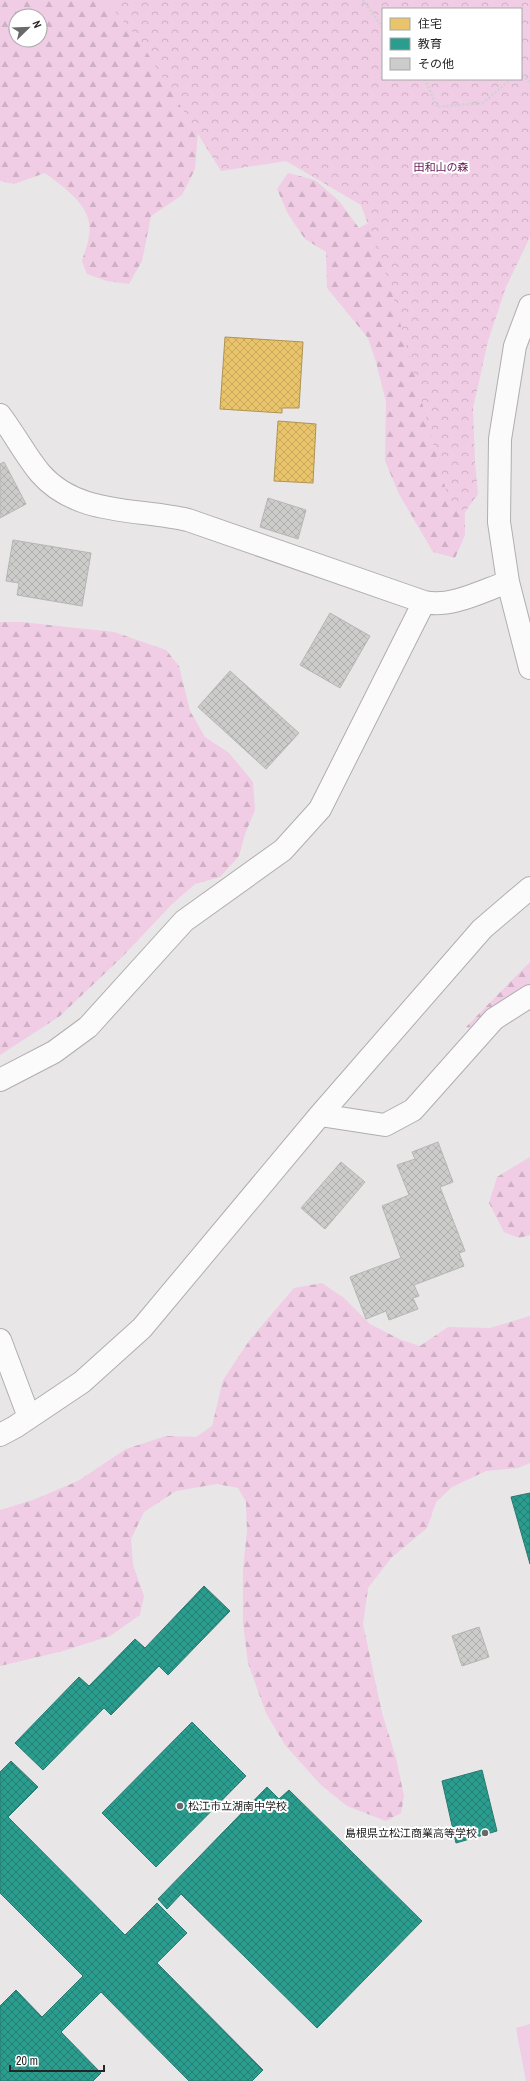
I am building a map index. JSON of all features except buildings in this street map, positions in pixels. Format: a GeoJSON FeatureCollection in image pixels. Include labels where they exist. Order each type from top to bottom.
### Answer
{"type":"FeatureCollection","features":[{"type":"Feature","properties":{"kind":"street"},"geometry":{"type":"LineString","coordinates":[[530,306],[515,346],[500,439],[499,522],[508,582],[530,668]]}},
{"type":"Feature","properties":{"kind":"street"},"geometry":{"type":"LineString","coordinates":[[0,415],[40,473],[57,490],[78,502],[122,510],[162,514],[188,520],[424,602],[434,604],[446,603],[508,582]]}},
{"type":"Feature","properties":{"kind":"street"},"geometry":{"type":"LineString","coordinates":[[0,1080],[54,1052],[88,1027],[184,921],[283,850],[320,809],[424,602]]}},
{"type":"Feature","properties":{"kind":"street"},"geometry":{"type":"LineString","coordinates":[[0,1435],[82,1382],[142,1328],[320,1115],[482,929],[530,888]]}},
{"type":"Feature","properties":{"kind":"street"},"geometry":{"type":"LineString","coordinates":[[320,1115],[385,1125],[413,1110],[494,1019],[530,996]]}},
{"type":"Feature","properties":{"kind":"street"},"geometry":{"type":"LineString","coordinates":[[0,1340],[29,1417]]}},
{"type":"Feature","properties":{"kind":"path"},"geometry":{"type":"LineString","coordinates":[[363,0],[382,27]]}},
{"type":"Feature","properties":{"kind":"path"},"geometry":{"type":"LineString","coordinates":[[522,72],[530,84]]}},
{"type":"Feature","properties":{"kind":"path"},"geometry":{"type":"LineString","coordinates":[[425,80],[437,107],[483,103],[510,80]]}},
{"type":"Feature","properties":{"kind":"green space"},"geometry":{"type":"Polygon","coordinates":[[[0,0],[489,0],[382,8],[382,80],[383,80],[463,317],[465,535],[455,558],[433,552],[399,494],[385,461],[386,402],[376,362],[368,338],[327,288],[326,252],[305,239],[288,214],[277,189],[288,173],[315,180],[339,201],[359,228],[381,216],[403,198],[198,132],[195,169],[182,195],[151,216],[142,261],[129,284],[107,281],[87,274],[82,261],[89,236],[90,226],[87,216],[77,200],[45,173],[14,184],[0,181],[0,0]]]}},
{"type":"Feature","properties":{"kind":"green space","name":"田和山の森"},"geometry":{"type":"Polygon","coordinates":[[[105,0],[530,0],[530,237],[506,287],[488,341],[473,408],[478,494],[465,512],[449,501],[390,286],[361,205],[286,161],[221,171],[138,38],[105,0]]]}},
{"type":"Feature","properties":{"kind":"green space"},"geometry":{"type":"Polygon","coordinates":[[[0,622],[21,622],[114,632],[166,650],[179,666],[190,711],[205,737],[229,753],[253,782],[255,810],[245,834],[239,856],[220,877],[195,884],[172,904],[123,956],[60,1016],[0,1055],[0,622]]]}},
{"type":"Feature","properties":{"kind":"green space"},"geometry":{"type":"Polygon","coordinates":[[[530,962],[530,985],[493,1012],[474,1031],[466,1027],[530,962]]]}},
{"type":"Feature","properties":{"kind":"green space"},"geometry":{"type":"Polygon","coordinates":[[[530,1157],[530,1235],[519,1238],[504,1232],[489,1203],[497,1177],[530,1157]]]}},
{"type":"Feature","properties":{"kind":"green space"},"geometry":{"type":"Polygon","coordinates":[[[322,1283],[344,1298],[370,1324],[401,1340],[420,1346],[448,1327],[490,1328],[530,1316],[530,1463],[518,1468],[486,1471],[452,1487],[436,1502],[427,1528],[391,1558],[368,1588],[363,1624],[382,1713],[396,1758],[404,1796],[401,1813],[386,1821],[347,1806],[321,1785],[285,1745],[266,1713],[248,1663],[243,1623],[243,1570],[247,1531],[246,1502],[238,1488],[217,1484],[176,1491],[144,1512],[131,1539],[133,1565],[144,1596],[140,1615],[110,1636],[63,1651],[0,1666],[0,1510],[33,1500],[78,1481],[126,1449],[166,1436],[196,1437],[212,1426],[223,1380],[249,1341],[294,1288],[322,1283]]]}},
{"type":"Feature","properties":{"kind":"green space"},"geometry":{"type":"Polygon","coordinates":[[[530,2024],[530,2081],[526,2081],[516,2028],[530,2024]]]}},
{"type":"Feature","properties":{"kind":"place","name":"松江市立湖南中学校"},"geometry":{"type":"Point","coordinates":[180,1806]}},
{"type":"Feature","properties":{"kind":"place","name":"島根県立松江商業高等学校"},"geometry":{"type":"Point","coordinates":[485,1833]}}]}
